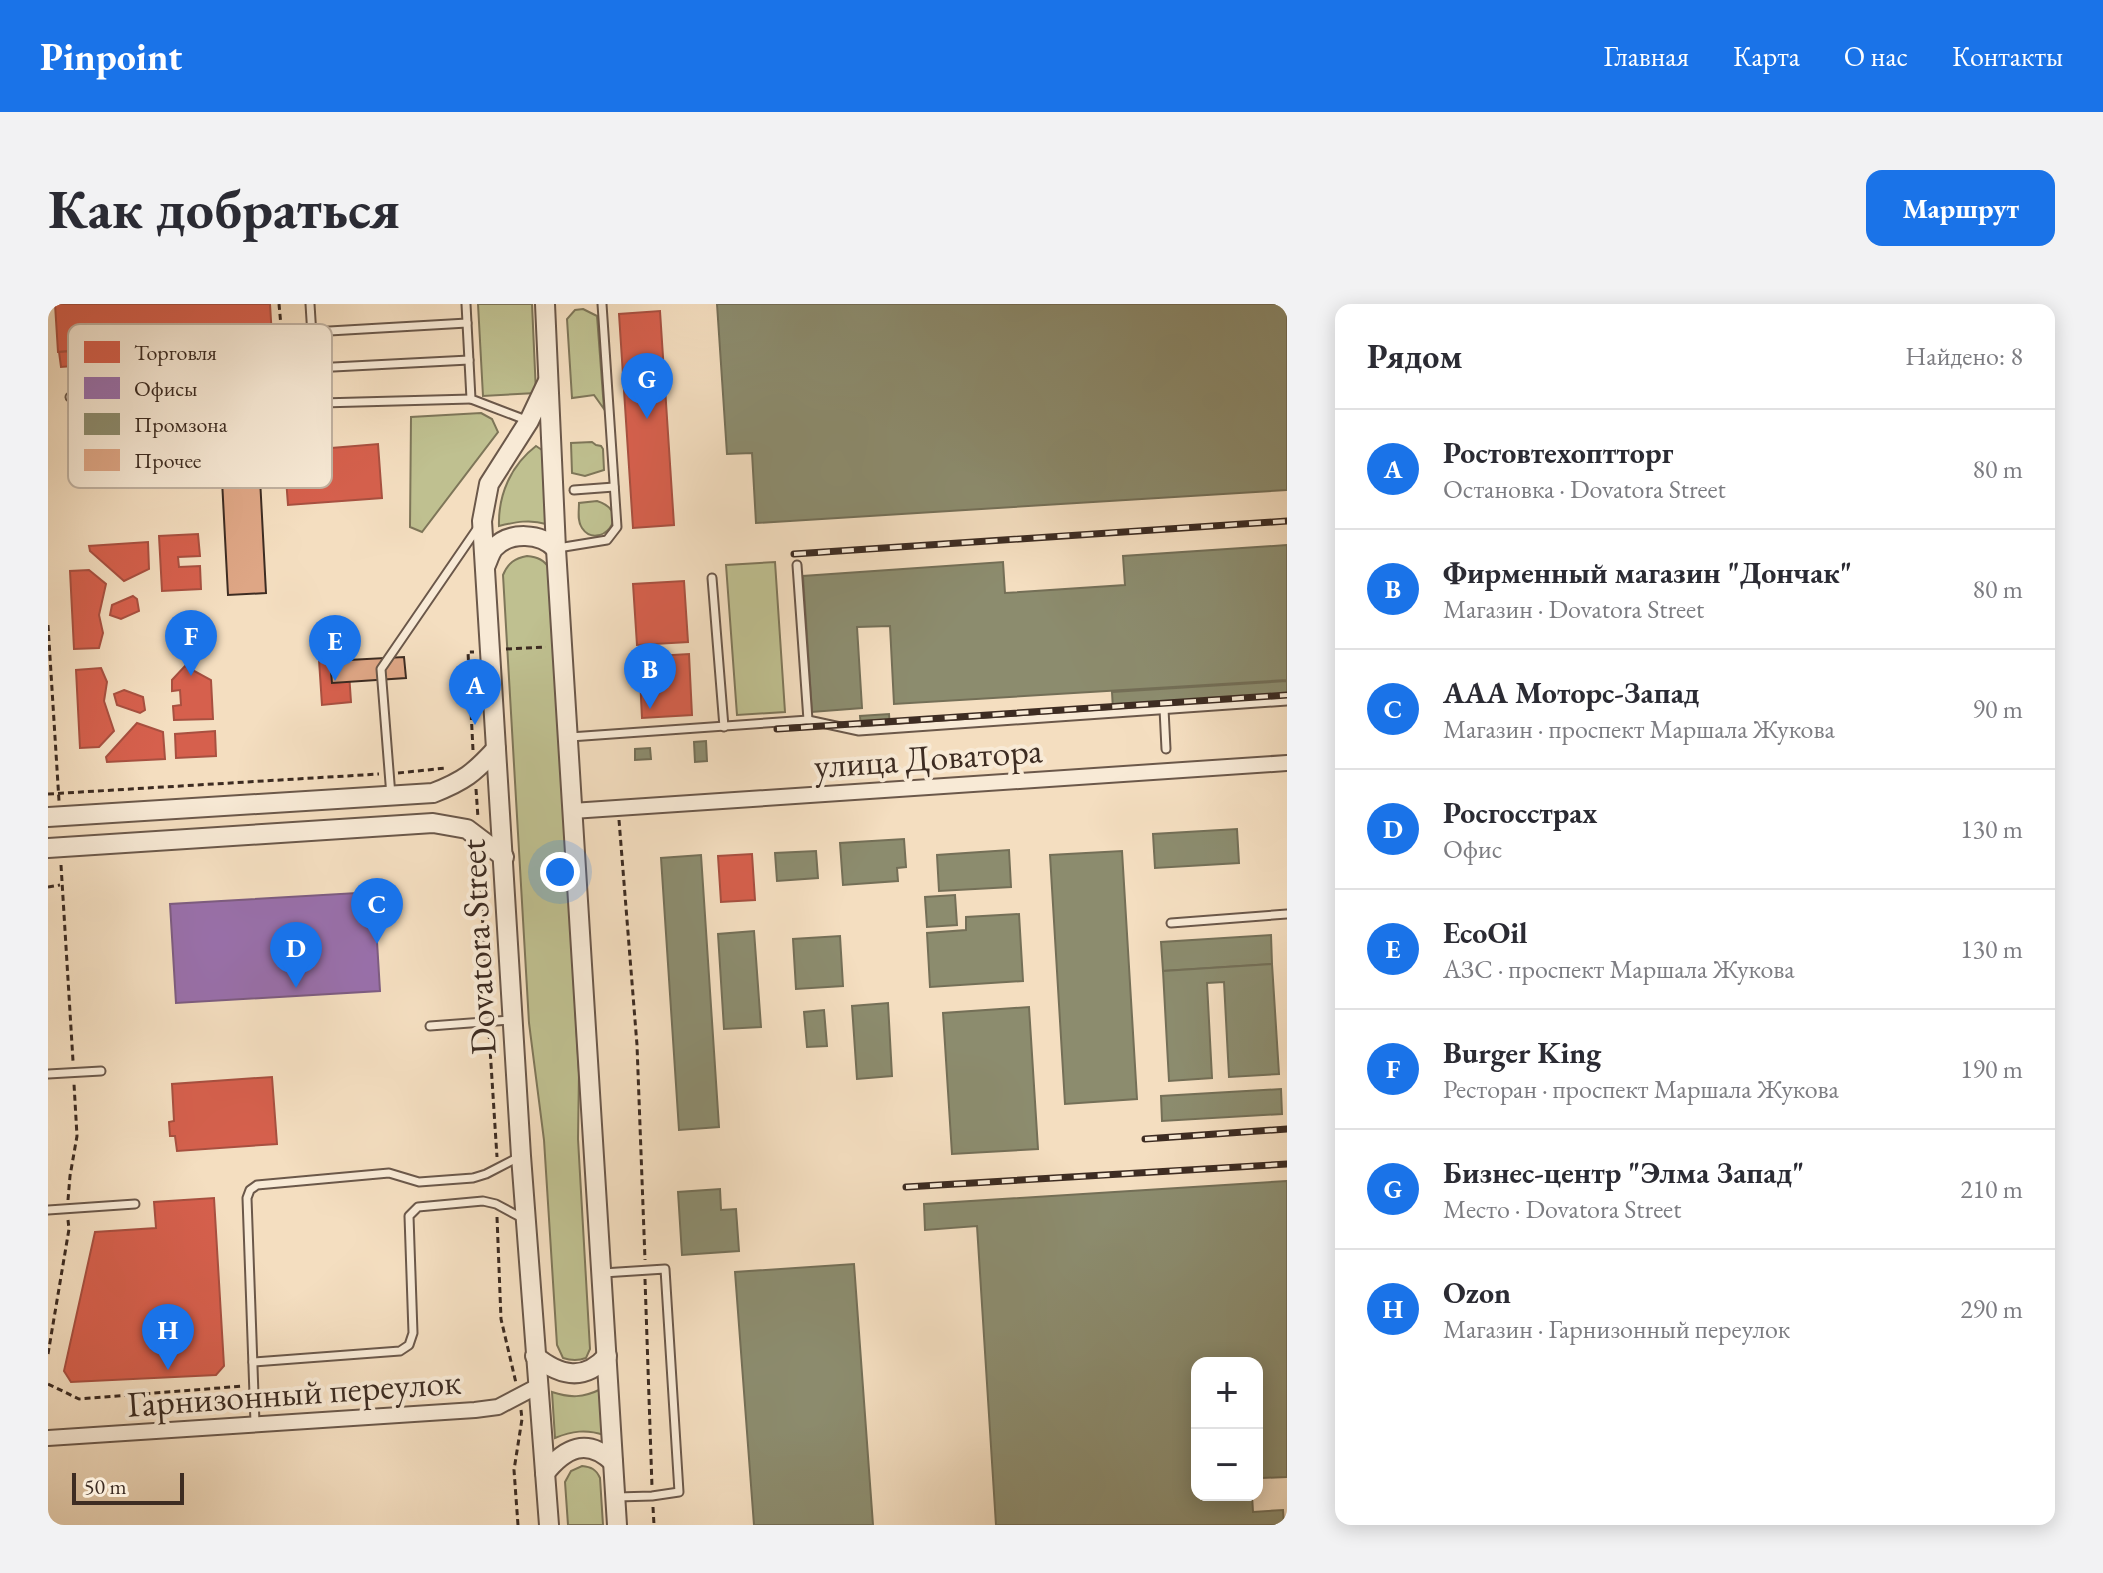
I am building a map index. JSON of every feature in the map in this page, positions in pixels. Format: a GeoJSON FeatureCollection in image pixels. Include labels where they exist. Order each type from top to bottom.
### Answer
{"type":"FeatureCollection","features":[{"type":"Feature","properties":{"kind":"street","name":"Dovatora Street"},"geometry":{"type":"LineString","coordinates":[[545,304],[556,549],[617,1525]]}},
{"type":"Feature","properties":{"kind":"street","name":"Dovatora Street"},"geometry":{"type":"LineString","coordinates":[[548,381],[529,421],[489,484],[482,521],[521,1156],[549,1525]]}},
{"type":"Feature","properties":{"kind":"street"},"geometry":{"type":"LineString","coordinates":[[484,568],[494,548],[513,538],[539,537],[549,541],[556,549]]}},
{"type":"Feature","properties":{"kind":"street"},"geometry":{"type":"LineString","coordinates":[[54,816],[433,793],[458,784],[475,772],[496,749]]}},
{"type":"Feature","properties":{"kind":"street","name":"улица Доватора"},"geometry":{"type":"LineString","coordinates":[[572,811],[1287,763]]}},
{"type":"Feature","properties":{"kind":"street"},"geometry":{"type":"LineString","coordinates":[[54,847],[433,823],[467,829],[504,857]]}},
{"type":"Feature","properties":{"kind":"street"},"geometry":{"type":"LineString","coordinates":[[535,1356],[551,1368],[580,1374],[597,1368],[607,1356]]}},
{"type":"Feature","properties":{"kind":"street","name":"Гарнизонный переулок"},"geometry":{"type":"LineString","coordinates":[[48,1438],[475,1410],[498,1407],[538,1386]]}},
{"type":"Feature","properties":{"kind":"street"},"geometry":{"type":"LineString","coordinates":[[545,1473],[571,1450],[601,1450],[613,1462]]}},
{"type":"Feature","properties":{"kind":"lane"},"geometry":{"type":"LineString","coordinates":[[310,304],[311,324]]}},
{"type":"Feature","properties":{"kind":"lane"},"geometry":{"type":"LineString","coordinates":[[466,304],[471,399]]}},
{"type":"Feature","properties":{"kind":"lane"},"geometry":{"type":"LineString","coordinates":[[556,549],[607,540],[617,527],[602,304]]}},
{"type":"Feature","properties":{"kind":"lane"},"geometry":{"type":"LineString","coordinates":[[332,331],[467,323]]}},
{"type":"Feature","properties":{"kind":"lane"},"geometry":{"type":"LineString","coordinates":[[332,367],[469,360]]}},
{"type":"Feature","properties":{"kind":"lane"},"geometry":{"type":"LineString","coordinates":[[332,403],[471,399],[529,421]]}},
{"type":"Feature","properties":{"kind":"lane"},"geometry":{"type":"LineString","coordinates":[[574,490],[614,487]]}},
{"type":"Feature","properties":{"kind":"lane"},"geometry":{"type":"LineString","coordinates":[[391,797],[381,669],[482,521]]}},
{"type":"Feature","properties":{"kind":"lane"},"geometry":{"type":"LineString","coordinates":[[797,565],[808,720]]}},
{"type":"Feature","properties":{"kind":"lane"},"geometry":{"type":"LineString","coordinates":[[712,578],[724,727]]}},
{"type":"Feature","properties":{"kind":"lane"},"geometry":{"type":"LineString","coordinates":[[568,737],[808,720],[859,731],[1287,701]]}},
{"type":"Feature","properties":{"kind":"lane"},"geometry":{"type":"LineString","coordinates":[[1164,709],[1166,749]]}},
{"type":"Feature","properties":{"kind":"lane"},"geometry":{"type":"LineString","coordinates":[[1171,923],[1287,914]]}},
{"type":"Feature","properties":{"kind":"lane"},"geometry":{"type":"LineString","coordinates":[[430,1026],[513,1020]]}},
{"type":"Feature","properties":{"kind":"lane"},"geometry":{"type":"LineString","coordinates":[[48,1074],[101,1071]]}},
{"type":"Feature","properties":{"kind":"lane"},"geometry":{"type":"LineString","coordinates":[[255,1423],[247,1198],[250,1190],[257,1185],[389,1173],[419,1182],[473,1178],[521,1156]]}},
{"type":"Feature","properties":{"kind":"lane"},"geometry":{"type":"LineString","coordinates":[[253,1362],[400,1351],[409,1345],[413,1333],[409,1216],[418,1207],[483,1201],[496,1204],[526,1220]]}},
{"type":"Feature","properties":{"kind":"lane"},"geometry":{"type":"LineString","coordinates":[[48,1210],[135,1204]]}},
{"type":"Feature","properties":{"kind":"lane"},"geometry":{"type":"LineString","coordinates":[[602,1273],[665,1269],[679,1492],[615,1497]]}},
{"type":"Feature","properties":{"kind":"path"},"geometry":{"type":"LineString","coordinates":[[279,304],[281,324]]}},
{"type":"Feature","properties":{"kind":"path"},"geometry":{"type":"LineString","coordinates":[[48,625],[59,793],[54,816]]}},
{"type":"Feature","properties":{"kind":"path"},"geometry":{"type":"LineString","coordinates":[[498,1168],[468,652],[562,646]]}},
{"type":"Feature","properties":{"kind":"path"},"geometry":{"type":"LineString","coordinates":[[48,794],[446,768]]}},
{"type":"Feature","properties":{"kind":"path"},"geometry":{"type":"LineString","coordinates":[[618,808],[637,1045],[654,1525]]}},
{"type":"Feature","properties":{"kind":"path"},"geometry":{"type":"LineString","coordinates":[[48,1354],[69,1229],[67,1209],[77,1136],[61,885],[54,847]]}},
{"type":"Feature","properties":{"kind":"path"},"geometry":{"type":"LineString","coordinates":[[48,887],[61,885]]}},
{"type":"Feature","properties":{"kind":"path"},"geometry":{"type":"LineString","coordinates":[[496,1204],[501,1319],[520,1397],[522,1419],[514,1470],[518,1525]]}},
{"type":"Feature","properties":{"kind":"path"},"geometry":{"type":"LineString","coordinates":[[48,1384],[79,1399],[254,1385]]}},
{"type":"Feature","properties":{"kind":"green space"},"geometry":{"type":"Polygon","coordinates":[[[478,304],[532,304],[536,393],[483,396],[478,304]]]}},
{"type":"Feature","properties":{"kind":"green space"},"geometry":{"type":"Polygon","coordinates":[[[583,309],[597,316],[604,409],[594,395],[572,398],[567,319],[575,310],[583,309]]]}},
{"type":"Feature","properties":{"kind":"green space"},"geometry":{"type":"Polygon","coordinates":[[[481,413],[492,419],[498,432],[422,532],[410,527],[411,417],[481,413]]]}},
{"type":"Feature","properties":{"kind":"green space"},"geometry":{"type":"Polygon","coordinates":[[[592,442],[603,449],[604,470],[585,476],[572,473],[571,443],[592,442]]]}},
{"type":"Feature","properties":{"kind":"green space"},"geometry":{"type":"Polygon","coordinates":[[[536,446],[542,450],[544,461],[546,524],[529,521],[499,526],[501,503],[513,471],[536,446]]]}},
{"type":"Feature","properties":{"kind":"green space"},"geometry":{"type":"Polygon","coordinates":[[[597,501],[608,507],[613,521],[610,528],[596,536],[582,528],[579,503],[597,501]]]}},
{"type":"Feature","properties":{"kind":"green space"},"geometry":{"type":"Polygon","coordinates":[[[527,556],[540,560],[550,569],[579,1073],[578,1139],[590,1349],[586,1358],[578,1360],[563,1358],[557,1345],[544,1140],[529,1023],[503,575],[512,562],[527,556]]]}},
{"type":"Feature","properties":{"kind":"green space"},"geometry":{"type":"Polygon","coordinates":[[[775,562],[785,712],[737,715],[726,565],[775,562]]]}},
{"type":"Feature","properties":{"kind":"green space"},"geometry":{"type":"Polygon","coordinates":[[[601,1389],[604,1435],[579,1432],[555,1438],[552,1392],[576,1396],[601,1389]]]}},
{"type":"Feature","properties":{"kind":"green space"},"geometry":{"type":"Polygon","coordinates":[[[582,1466],[593,1469],[600,1478],[603,1525],[568,1525],[565,1482],[571,1471],[582,1466]]]}},
{"type":"Feature","properties":{"kind":"building: Торговля"},"geometry":{"type":"Polygon","coordinates":[[[55,304],[270,304],[271,324],[68,324],[68,351],[58,352],[55,304]]]}},
{"type":"Feature","properties":{"kind":"building: Торговля"},"geometry":{"type":"Polygon","coordinates":[[[660,311],[674,525],[633,528],[619,314],[660,311]]]}},
{"type":"Feature","properties":{"kind":"building: Торговля"},"geometry":{"type":"Polygon","coordinates":[[[68,351],[68,366],[61,367],[59,352],[68,351]]]}},
{"type":"Feature","properties":{"kind":"building: Торговля"},"geometry":{"type":"Polygon","coordinates":[[[378,444],[382,498],[288,505],[287,488],[332,488],[332,448],[378,444]]]}},
{"type":"Feature","properties":{"kind":"building: Торговля"},"geometry":{"type":"Polygon","coordinates":[[[198,534],[200,556],[178,557],[179,567],[200,566],[201,589],[162,591],[159,536],[198,534]]]}},
{"type":"Feature","properties":{"kind":"building: Торговля"},"geometry":{"type":"Polygon","coordinates":[[[148,542],[149,569],[124,581],[90,551],[89,546],[148,542]]]}},
{"type":"Feature","properties":{"kind":"building: Торговля"},"geometry":{"type":"Polygon","coordinates":[[[89,570],[106,584],[99,615],[103,633],[99,648],[74,649],[70,571],[89,570]]]}},
{"type":"Feature","properties":{"kind":"building: Торговля"},"geometry":{"type":"Polygon","coordinates":[[[684,581],[688,642],[637,645],[633,584],[684,581]]]}},
{"type":"Feature","properties":{"kind":"building: Торговля"},"geometry":{"type":"Polygon","coordinates":[[[133,596],[137,599],[139,611],[121,619],[110,615],[112,605],[133,596]]]}},
{"type":"Feature","properties":{"kind":"building: Торговля"},"geometry":{"type":"Polygon","coordinates":[[[689,654],[692,715],[642,718],[639,657],[689,654]]]}},
{"type":"Feature","properties":{"kind":"building: Торговля"},"geometry":{"type":"Polygon","coordinates":[[[348,658],[351,702],[322,705],[319,660],[348,658]]]}},
{"type":"Feature","properties":{"kind":"building: Торговля"},"geometry":{"type":"Polygon","coordinates":[[[185,666],[211,680],[213,719],[174,720],[173,706],[181,705],[180,690],[172,691],[172,680],[185,666]]]}},
{"type":"Feature","properties":{"kind":"building: Торговля"},"geometry":{"type":"Polygon","coordinates":[[[101,668],[107,682],[104,701],[114,731],[99,747],[80,748],[76,670],[101,668]]]}},
{"type":"Feature","properties":{"kind":"building: Торговля"},"geometry":{"type":"Polygon","coordinates":[[[124,690],[143,697],[145,710],[140,713],[117,705],[114,694],[124,690]]]}},
{"type":"Feature","properties":{"kind":"building: Торговля"},"geometry":{"type":"Polygon","coordinates":[[[137,723],[163,732],[165,759],[107,762],[106,757],[137,723]]]}},
{"type":"Feature","properties":{"kind":"building: Торговля"},"geometry":{"type":"Polygon","coordinates":[[[215,731],[216,756],[176,758],[175,734],[215,731]]]}},
{"type":"Feature","properties":{"kind":"building: Торговля"},"geometry":{"type":"Polygon","coordinates":[[[752,854],[755,900],[721,902],[718,856],[752,854]]]}},
{"type":"Feature","properties":{"kind":"building: Торговля"},"geometry":{"type":"Polygon","coordinates":[[[272,1077],[277,1144],[177,1151],[175,1136],[170,1136],[169,1122],[174,1121],[172,1084],[272,1077]]]}},
{"type":"Feature","properties":{"kind":"building: Торговля"},"geometry":{"type":"Polygon","coordinates":[[[214,1198],[224,1366],[216,1375],[71,1382],[64,1371],[95,1232],[156,1228],[154,1202],[214,1198]]]}},
{"type":"Feature","properties":{"kind":"building: Офисы"},"geometry":{"type":"Polygon","coordinates":[[[374,892],[380,991],[176,1003],[170,904],[374,892]]]}},
{"type":"Feature","properties":{"kind":"building: Промзона"},"geometry":{"type":"Polygon","coordinates":[[[717,304],[1287,304],[1287,490],[756,523],[752,453],[727,454],[717,304]]]}},
{"type":"Feature","properties":{"kind":"building: Промзона"},"geometry":{"type":"Polygon","coordinates":[[[1287,545],[1287,680],[894,704],[890,626],[857,627],[862,708],[812,712],[803,576],[1003,562],[1005,593],[1125,585],[1123,556],[1287,545]]]}},
{"type":"Feature","properties":{"kind":"building: Промзона"},"geometry":{"type":"Polygon","coordinates":[[[1287,681],[1287,698],[1113,710],[1112,692],[1287,681]]]}},
{"type":"Feature","properties":{"kind":"building: Промзона"},"geometry":{"type":"Polygon","coordinates":[[[889,714],[890,727],[861,729],[860,716],[889,714]]]}},
{"type":"Feature","properties":{"kind":"building: Промзона"},"geometry":{"type":"Polygon","coordinates":[[[706,741],[707,761],[695,762],[694,742],[706,741]]]}},
{"type":"Feature","properties":{"kind":"building: Промзона"},"geometry":{"type":"Polygon","coordinates":[[[650,748],[651,759],[635,760],[635,749],[650,748]]]}},
{"type":"Feature","properties":{"kind":"building: Промзона"},"geometry":{"type":"Polygon","coordinates":[[[1237,829],[1239,863],[1155,868],[1153,834],[1237,829]]]}},
{"type":"Feature","properties":{"kind":"building: Промзона"},"geometry":{"type":"Polygon","coordinates":[[[904,839],[906,867],[897,868],[898,881],[843,885],[840,843],[904,839]]]}},
{"type":"Feature","properties":{"kind":"building: Промзона"},"geometry":{"type":"Polygon","coordinates":[[[1009,850],[1011,887],[939,891],[937,855],[1009,850]]]}},
{"type":"Feature","properties":{"kind":"building: Промзона"},"geometry":{"type":"Polygon","coordinates":[[[816,851],[818,878],[777,881],[775,853],[816,851]]]}},
{"type":"Feature","properties":{"kind":"building: Промзона"},"geometry":{"type":"Polygon","coordinates":[[[1122,851],[1137,1099],[1065,1104],[1050,855],[1122,851]]]}},
{"type":"Feature","properties":{"kind":"building: Промзона"},"geometry":{"type":"Polygon","coordinates":[[[701,855],[719,1127],[679,1130],[661,858],[701,855]]]}},
{"type":"Feature","properties":{"kind":"building: Промзона"},"geometry":{"type":"Polygon","coordinates":[[[955,895],[957,925],[927,927],[925,897],[955,895]]]}},
{"type":"Feature","properties":{"kind":"building: Промзона"},"geometry":{"type":"Polygon","coordinates":[[[1019,914],[1023,981],[930,987],[927,933],[966,930],[966,917],[1019,914]]]}},
{"type":"Feature","properties":{"kind":"building: Промзона"},"geometry":{"type":"Polygon","coordinates":[[[754,931],[761,1027],[724,1029],[718,934],[754,931]]]}},
{"type":"Feature","properties":{"kind":"building: Промзона"},"geometry":{"type":"Polygon","coordinates":[[[1271,935],[1272,964],[1163,971],[1161,942],[1271,935]]]}},
{"type":"Feature","properties":{"kind":"building: Промзона"},"geometry":{"type":"Polygon","coordinates":[[[840,936],[843,986],[796,989],[793,939],[840,936]]]}},
{"type":"Feature","properties":{"kind":"building: Промзона"},"geometry":{"type":"Polygon","coordinates":[[[1272,964],[1279,1074],[1229,1077],[1224,982],[1207,983],[1212,1078],[1169,1081],[1163,971],[1272,964]]]}},
{"type":"Feature","properties":{"kind":"building: Промзона"},"geometry":{"type":"Polygon","coordinates":[[[888,1003],[892,1076],[857,1079],[852,1006],[888,1003]]]}},
{"type":"Feature","properties":{"kind":"building: Промзона"},"geometry":{"type":"Polygon","coordinates":[[[1029,1007],[1038,1149],[952,1154],[943,1013],[1029,1007]]]}},
{"type":"Feature","properties":{"kind":"building: Промзона"},"geometry":{"type":"Polygon","coordinates":[[[824,1010],[827,1046],[807,1047],[804,1012],[824,1010]]]}},
{"type":"Feature","properties":{"kind":"building: Промзона"},"geometry":{"type":"Polygon","coordinates":[[[1281,1089],[1282,1114],[1162,1121],[1161,1096],[1281,1089]]]}},
{"type":"Feature","properties":{"kind":"building: Промзона"},"geometry":{"type":"Polygon","coordinates":[[[1287,1181],[1287,1477],[1263,1478],[1263,1357],[1191,1357],[1191,1501],[1252,1501],[1253,1512],[1283,1510],[1284,1525],[996,1525],[977,1226],[925,1230],[924,1204],[1287,1181]]]}},
{"type":"Feature","properties":{"kind":"building: Промзона"},"geometry":{"type":"Polygon","coordinates":[[[720,1189],[721,1210],[736,1209],[739,1251],[682,1255],[678,1192],[720,1189]]]}},
{"type":"Feature","properties":{"kind":"building: Промзона"},"geometry":{"type":"Polygon","coordinates":[[[854,1264],[873,1525],[754,1525],[735,1272],[854,1264]]]}},
{"type":"Feature","properties":{"kind":"building: Прочее"},"geometry":{"type":"Polygon","coordinates":[[[222,488],[261,488],[266,593],[228,595],[222,488]]]}},
{"type":"Feature","properties":{"kind":"building: Прочее"},"geometry":{"type":"Polygon","coordinates":[[[404,657],[406,678],[332,683],[330,661],[404,657]]]}},
{"type":"Feature","properties":{"kind":"railway"},"geometry":{"type":"LineString","coordinates":[[794,554],[1287,521]]}},
{"type":"Feature","properties":{"kind":"railway"},"geometry":{"type":"LineString","coordinates":[[777,729],[1287,695]]}},
{"type":"Feature","properties":{"kind":"railway"},"geometry":{"type":"LineString","coordinates":[[1145,1139],[1287,1129]]}},
{"type":"Feature","properties":{"kind":"railway"},"geometry":{"type":"LineString","coordinates":[[906,1187],[1287,1164]]}},
{"type":"Feature","properties":{"kind":"place","name":"Бизнес-центр \"Элма Запад\""},"geometry":{"type":"Point","coordinates":[647,419]}},
{"type":"Feature","properties":{"kind":"place","name":"Burger King"},"geometry":{"type":"Point","coordinates":[191,676]}},
{"type":"Feature","properties":{"kind":"place","name":"EcoOil"},"geometry":{"type":"Point","coordinates":[335,681]}},
{"type":"Feature","properties":{"kind":"place","name":"Фирменный магазин \"Дончак\""},"geometry":{"type":"Point","coordinates":[650,709]}},
{"type":"Feature","properties":{"kind":"place","name":"Ростовтехоптторг"},"geometry":{"type":"Point","coordinates":[475,725]}},
{"type":"Feature","properties":{"kind":"place","name":"ААА Моторс-Запад"},"geometry":{"type":"Point","coordinates":[377,944]}},
{"type":"Feature","properties":{"kind":"place","name":"Росгосстрах"},"geometry":{"type":"Point","coordinates":[296,988]}},
{"type":"Feature","properties":{"kind":"place","name":"Ozon"},"geometry":{"type":"Point","coordinates":[168,1370]}}]}
